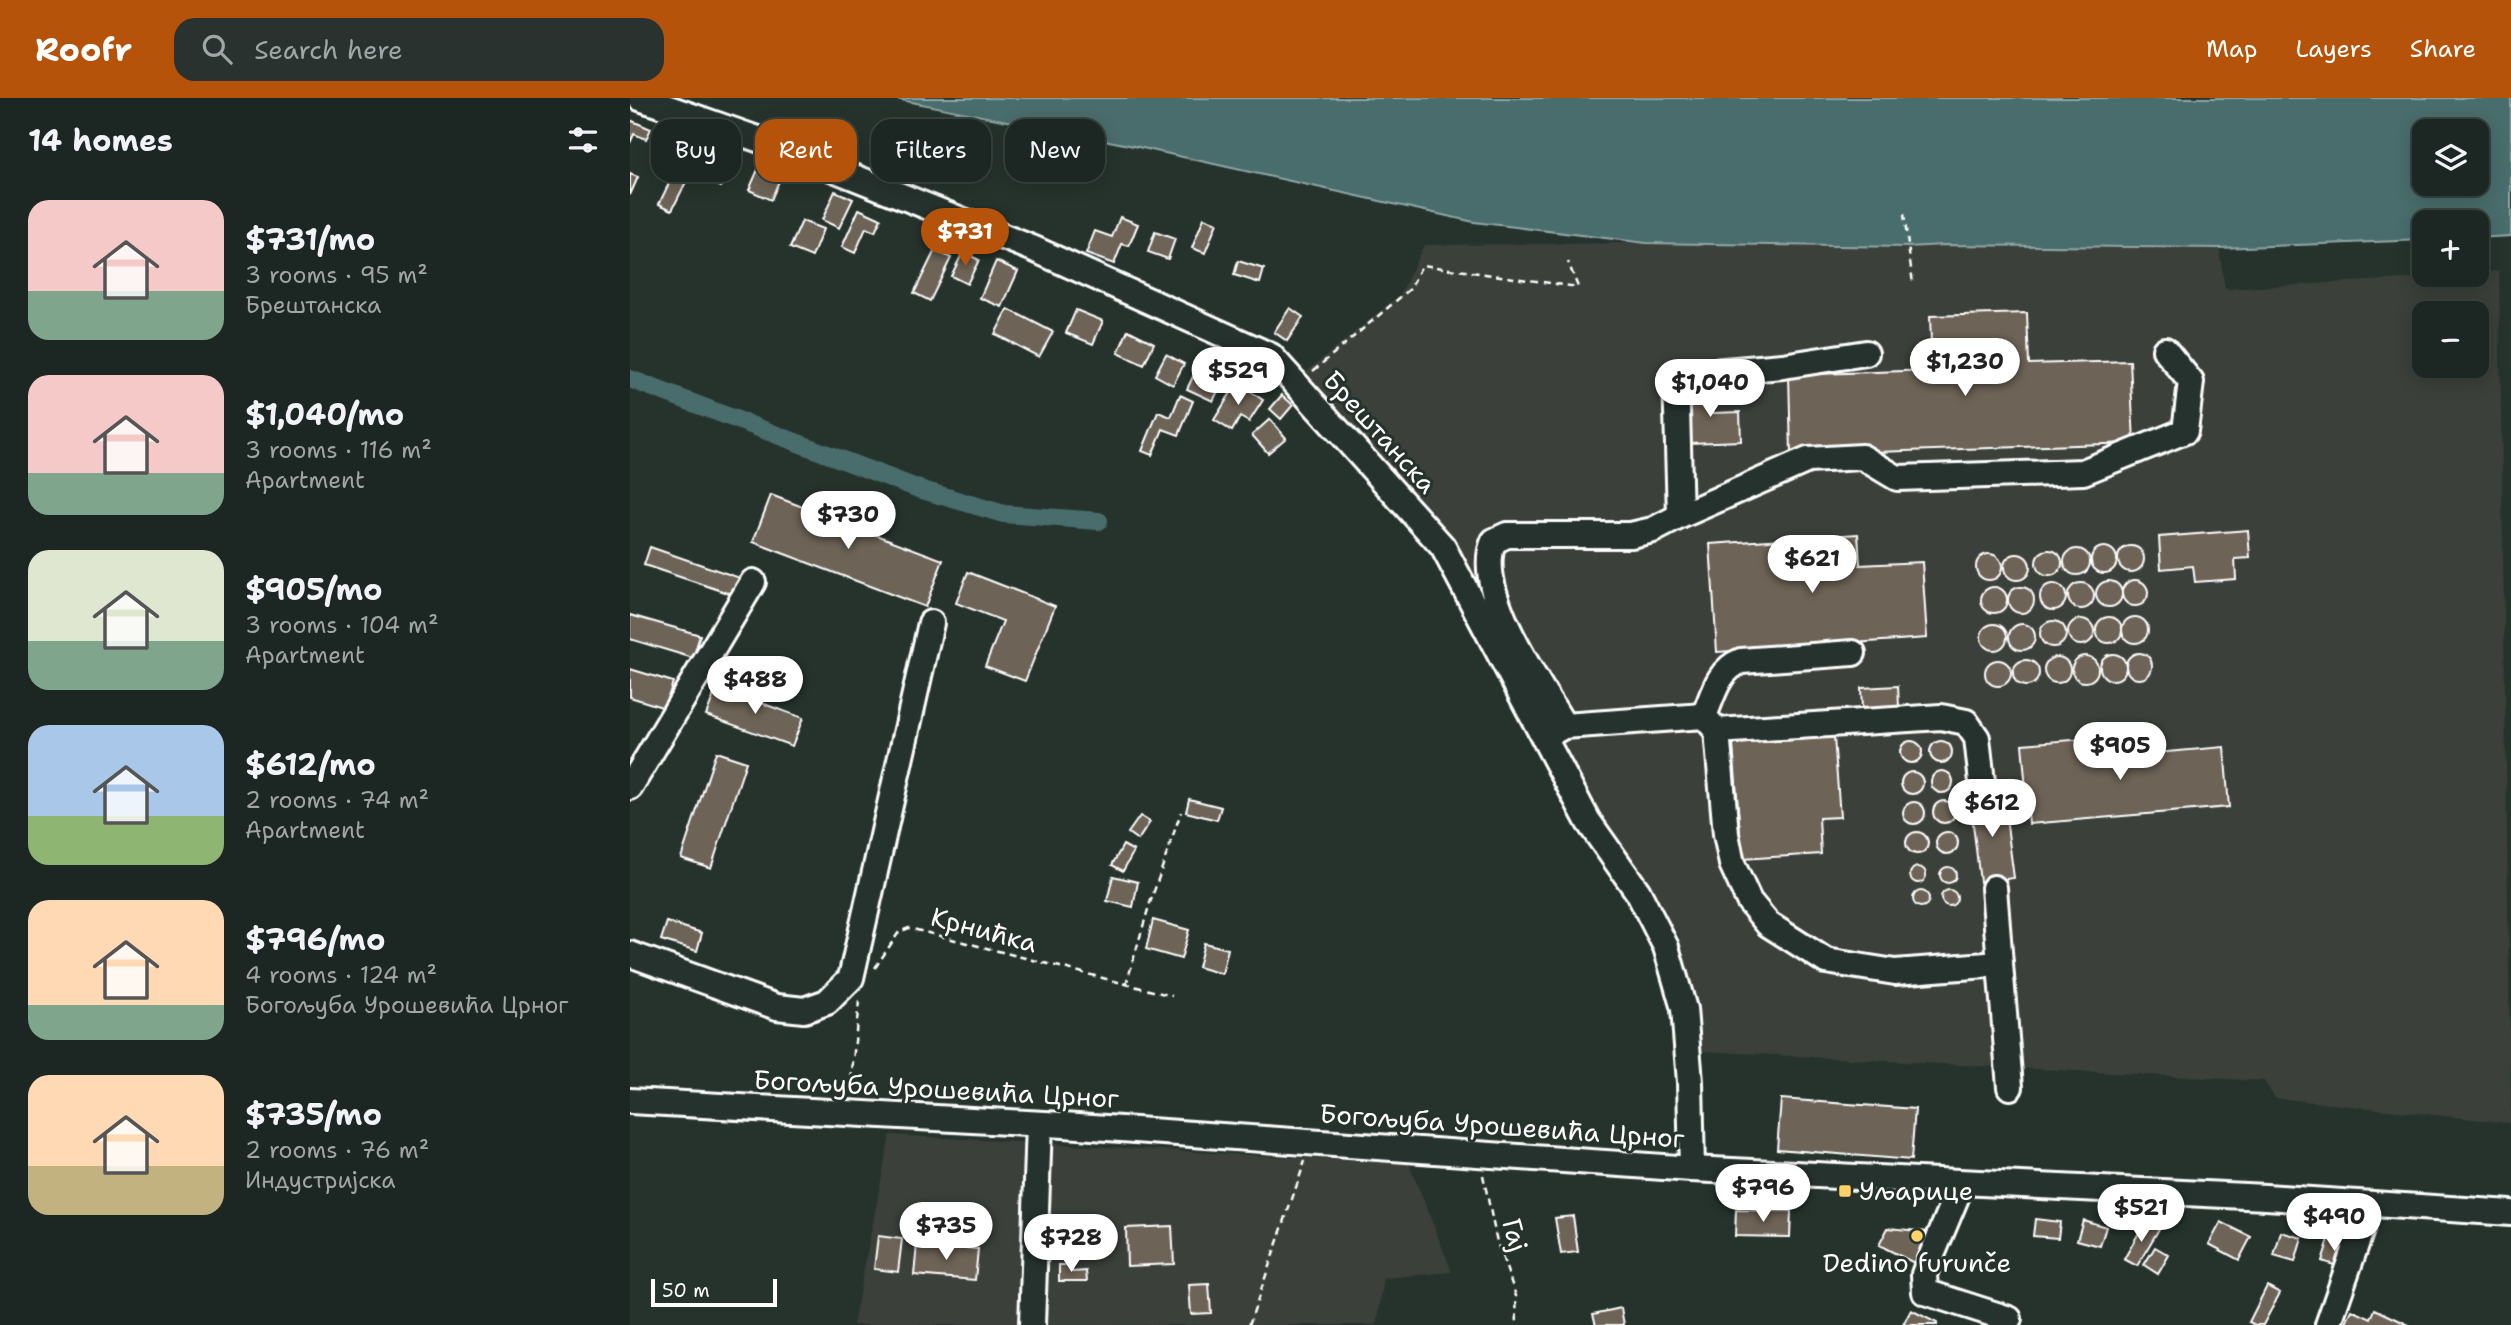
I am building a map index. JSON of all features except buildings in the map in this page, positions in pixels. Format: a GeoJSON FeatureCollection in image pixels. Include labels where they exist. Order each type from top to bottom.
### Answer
{"type":"FeatureCollection","features":[{"type":"Feature","properties":{"kind":"street","name":"Брештанска"},"geometry":{"type":"LineString","coordinates":[[640,98],[769,143],[1034,249],[1270,356],[1443,547],[1553,732],[1588,821],[1638,892],[1666,947],[1684,1009],[1690,1082],[1692,1169]]}},
{"type":"Feature","properties":{"kind":"street"},"geometry":{"type":"LineString","coordinates":[[1983,791],[1977,738],[1966,722],[1941,717],[1710,723],[1553,732],[1494,597],[1488,553],[1494,541],[1507,535],[1631,535],[1653,530],[1808,460],[1862,457],[1897,478],[2083,472],[2185,431],[2191,382],[2165,350]]}},
{"type":"Feature","properties":{"kind":"street"},"geometry":{"type":"LineString","coordinates":[[1680,516],[1676,375],[1783,366],[1866,354]]}},
{"type":"Feature","properties":{"kind":"street"},"geometry":{"type":"LineString","coordinates":[[630,786],[753,582]]}},
{"type":"Feature","properties":{"kind":"street"},"geometry":{"type":"LineString","coordinates":[[630,954],[777,1007],[804,1010],[827,1002],[851,978],[931,623]]}},
{"type":"Feature","properties":{"kind":"street"},"geometry":{"type":"LineString","coordinates":[[1853,653],[1741,660],[1722,673],[1710,723],[1732,864],[1749,901],[1768,924],[1826,961],[1895,972],[2000,964]]}},
{"type":"Feature","properties":{"kind":"street"},"geometry":{"type":"LineString","coordinates":[[1994,888],[2010,1087]]}},
{"type":"Feature","properties":{"kind":"street","name":"Богољуба Урошевића Црног"},"geometry":{"type":"LineString","coordinates":[[630,1101],[1039,1124],[1692,1169],[2511,1213]]}},
{"type":"Feature","properties":{"kind":"street"},"geometry":{"type":"LineString","coordinates":[[1032,1325],[1039,1124]]}},
{"type":"Feature","properties":{"kind":"street"},"geometry":{"type":"LineString","coordinates":[[1962,1183],[1924,1274],[1925,1292],[2009,1319]]}},
{"type":"Feature","properties":{"kind":"street"},"geometry":{"type":"LineString","coordinates":[[2329,1325],[2370,1204]]}},
{"type":"Feature","properties":{"kind":"path"},"geometry":{"type":"LineString","coordinates":[[1904,214],[1913,284]]}},
{"type":"Feature","properties":{"kind":"path"},"geometry":{"type":"LineString","coordinates":[[1297,384],[1410,289],[1422,265],[1578,286],[1568,262]]}},
{"type":"Feature","properties":{"kind":"path"},"geometry":{"type":"LineString","coordinates":[[1126,985],[1181,812]]}},
{"type":"Feature","properties":{"kind":"path","name":"Крнићка"},"geometry":{"type":"LineString","coordinates":[[869,978],[899,932],[909,928],[1172,996]]}},
{"type":"Feature","properties":{"kind":"path"},"geometry":{"type":"LineString","coordinates":[[849,1113],[854,1032],[859,1000]]}},
{"type":"Feature","properties":{"kind":"path"},"geometry":{"type":"LineString","coordinates":[[1249,1325],[1312,1142]]}},
{"type":"Feature","properties":{"kind":"path","name":"Гај"},"geometry":{"type":"LineString","coordinates":[[1479,1155],[1497,1242],[1516,1296],[1517,1325]]}},
{"type":"Feature","properties":{"kind":"shaded area"},"geometry":{"type":"Polygon","coordinates":[[[1646,243],[2219,248],[2225,289],[2412,279],[2412,287],[2489,287],[2489,272],[2499,271],[2511,1123],[2275,1098],[2264,1081],[1702,1051],[1679,935],[1573,776],[1398,483],[1304,374],[1400,295],[1424,245],[1646,243]]]}},
{"type":"Feature","properties":{"kind":"shaded area"},"geometry":{"type":"Polygon","coordinates":[[[890,1135],[1409,1164],[1452,1272],[1384,1278],[1377,1325],[853,1325],[890,1135]]]}},
{"type":"Feature","properties":{"kind":"water"},"geometry":{"type":"Polygon","coordinates":[[[891,98],[2511,98],[2511,236],[2489,237],[2489,210],[2412,210],[2412,240],[2219,248],[1646,243],[1474,222],[1105,140],[1105,119],[1005,121],[891,98]]]}},
{"type":"Feature","properties":{"kind":"waterway"},"geometry":{"type":"LineString","coordinates":[[630,379],[919,489],[1004,514],[1099,521]]}},
{"type":"Feature","properties":{"kind":"place","name":"Уљарице"},"geometry":{"type":"Point","coordinates":[1845,1191]}},
{"type":"Feature","properties":{"kind":"place","name":"Dedino furunče"},"geometry":{"type":"Point","coordinates":[1917,1236]}}]}
